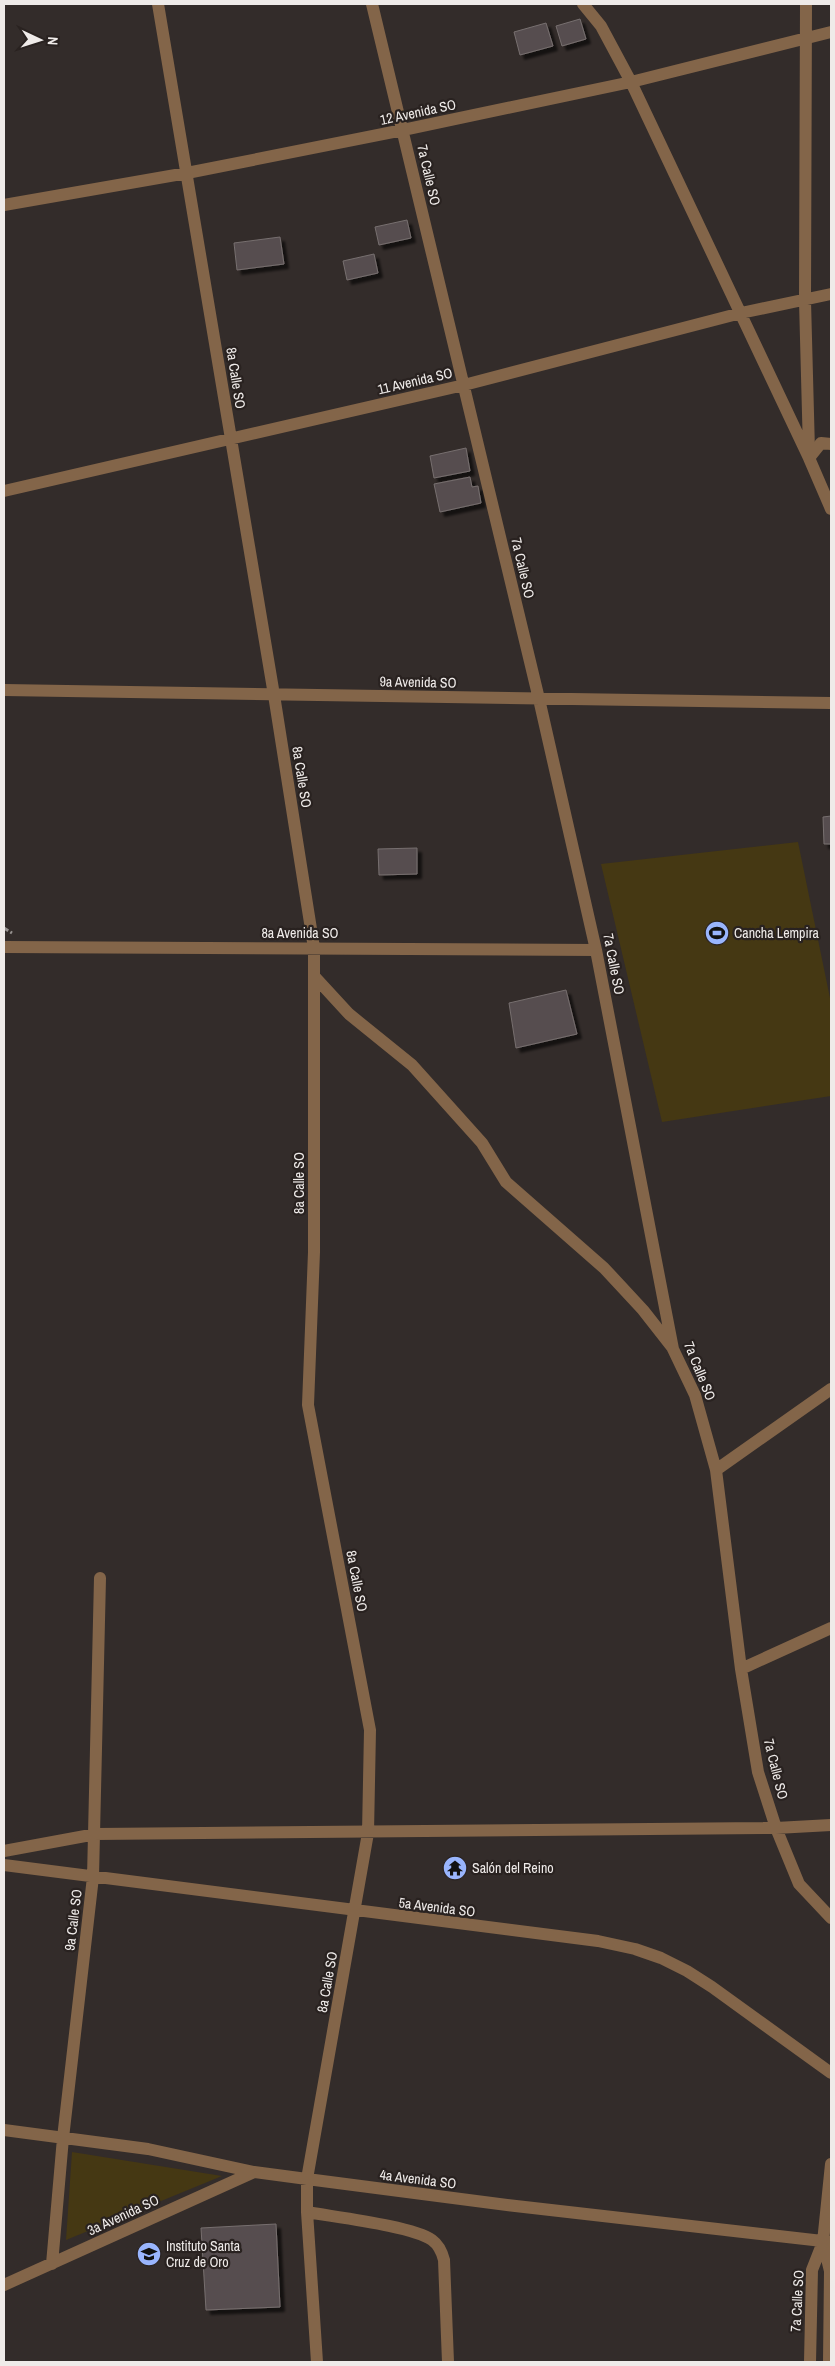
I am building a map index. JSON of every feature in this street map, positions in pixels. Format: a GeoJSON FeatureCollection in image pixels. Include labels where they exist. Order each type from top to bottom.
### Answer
{"type":"FeatureCollection","features":[{"type":"Feature","properties":{"kind":"street","name":"8a Calle SO"},"geometry":{"type":"LineString","coordinates":[[158,4],[274,696],[314,948],[314,1252],[308,1404],[370,1730],[368,1833],[307,2179],[307,2212],[317,2362]]}},
{"type":"Feature","properties":{"kind":"street","name":"7a Calle SO"},"geometry":{"type":"LineString","coordinates":[[372,4],[539,699],[596,950],[674,1349],[695,1396],[716,1470],[741,1669],[758,1772],[776,1828],[799,1884],[831,1918]]}},
{"type":"Feature","properties":{"kind":"street"},"geometry":{"type":"LineString","coordinates":[[584,4],[601,26],[632,82],[809,458],[831,509]]}},
{"type":"Feature","properties":{"kind":"street"},"geometry":{"type":"LineString","coordinates":[[806,4],[805,301],[809,458]]}},
{"type":"Feature","properties":{"kind":"street","name":"12 Avenida SO"},"geometry":{"type":"LineString","coordinates":[[5,204],[187,173],[403,130],[632,82],[831,32]]}},
{"type":"Feature","properties":{"kind":"street","name":"11 Avenida SO"},"geometry":{"type":"LineString","coordinates":[[4,491],[464,385],[741,313],[831,294]]}},
{"type":"Feature","properties":{"kind":"street"},"geometry":{"type":"LineString","coordinates":[[809,458],[821,444],[831,444]]}},
{"type":"Feature","properties":{"kind":"street","name":"9a Avenida SO"},"geometry":{"type":"LineString","coordinates":[[4,690],[274,696],[831,703]]}},
{"type":"Feature","properties":{"kind":"street","name":"8a Avenida SO"},"geometry":{"type":"LineString","coordinates":[[4,947],[596,950]]}},
{"type":"Feature","properties":{"kind":"street"},"geometry":{"type":"LineString","coordinates":[[314,976],[349,1014],[412,1065],[482,1143],[506,1182],[604,1268],[643,1310],[674,1349]]}},
{"type":"Feature","properties":{"kind":"street"},"geometry":{"type":"LineString","coordinates":[[716,1470],[831,1389]]}},
{"type":"Feature","properties":{"kind":"street","name":"9a Calle SO"},"geometry":{"type":"LineString","coordinates":[[52,2264],[63,2138],[93,1877],[96,1834],[100,1578]]}},
{"type":"Feature","properties":{"kind":"street"},"geometry":{"type":"LineString","coordinates":[[741,1669],[831,1628]]}},
{"type":"Feature","properties":{"kind":"street"},"geometry":{"type":"LineString","coordinates":[[4,1851],[96,1834],[368,1833],[776,1828],[831,1825]]}},
{"type":"Feature","properties":{"kind":"street","name":"5a Avenida SO"},"geometry":{"type":"LineString","coordinates":[[4,1865],[355,1912],[598,1941],[635,1948],[661,1958],[712,1987],[831,2073]]}},
{"type":"Feature","properties":{"kind":"street","name":"4a Avenida SO"},"geometry":{"type":"LineString","coordinates":[[4,2130],[148,2149],[254,2172],[827,2242]]}},
{"type":"Feature","properties":{"kind":"street","name":"7a Calle SO"},"geometry":{"type":"LineString","coordinates":[[829,2362],[830,2270],[827,2242],[831,2164]]}},
{"type":"Feature","properties":{"kind":"street","name":"3a Avenida SO"},"geometry":{"type":"LineString","coordinates":[[4,2285],[254,2172]]}},
{"type":"Feature","properties":{"kind":"street"},"geometry":{"type":"LineString","coordinates":[[307,2212],[413,2232],[432,2240],[441,2249],[444,2260],[448,2362]]}},
{"type":"Feature","properties":{"kind":"street","name":"7a Calle SO"},"geometry":{"type":"LineString","coordinates":[[810,2362],[812,2270],[827,2242]]}},
{"type":"Feature","properties":{"kind":"shaded area","name":"Cancha Lempira"},"geometry":{"type":"Polygon","coordinates":[[[798,842],[831,1003],[831,1096],[662,1122],[601,864],[798,842]]]}},
{"type":"Feature","properties":{"kind":"shaded area"},"geometry":{"type":"Polygon","coordinates":[[[72,2152],[222,2176],[66,2240],[72,2152]]]}},
{"type":"Feature","properties":{"kind":"building"},"geometry":{"type":"Polygon","coordinates":[[[580,19],[586,39],[562,46],[556,26],[580,19]]]}},
{"type":"Feature","properties":{"kind":"building"},"geometry":{"type":"Polygon","coordinates":[[[546,23],[553,46],[520,55],[514,32],[546,23]]]}},
{"type":"Feature","properties":{"kind":"building"},"geometry":{"type":"Polygon","coordinates":[[[407,220],[411,238],[379,245],[375,227],[407,220]]]}},
{"type":"Feature","properties":{"kind":"building"},"geometry":{"type":"Polygon","coordinates":[[[280,237],[284,264],[237,270],[234,243],[280,237]]]}},
{"type":"Feature","properties":{"kind":"building"},"geometry":{"type":"Polygon","coordinates":[[[374,254],[378,273],[347,280],[343,261],[374,254]]]}},
{"type":"Feature","properties":{"kind":"building"},"geometry":{"type":"Polygon","coordinates":[[[466,448],[470,471],[434,478],[430,456],[466,448]]]}},
{"type":"Feature","properties":{"kind":"building"},"geometry":{"type":"Polygon","coordinates":[[[470,477],[472,487],[478,486],[481,503],[440,512],[434,484],[470,477]]]}},
{"type":"Feature","properties":{"kind":"building"},"geometry":{"type":"Polygon","coordinates":[[[831,816],[831,844],[824,844],[823,817],[831,816]]]}},
{"type":"Feature","properties":{"kind":"building"},"geometry":{"type":"Polygon","coordinates":[[[417,848],[417,874],[379,875],[378,849],[417,848]]]}},
{"type":"Feature","properties":{"kind":"building"},"geometry":{"type":"Polygon","coordinates":[[[566,990],[577,1034],[516,1048],[509,1003],[566,990]]]}},
{"type":"Feature","properties":{"kind":"building"},"geometry":{"type":"Polygon","coordinates":[[[276,2224],[280,2307],[206,2310],[201,2228],[276,2224]]]}},
{"type":"Feature","properties":{"kind":"place","name":"Cancha Lempira"},"geometry":{"type":"Point","coordinates":[717,933]}},
{"type":"Feature","properties":{"kind":"place","name":"Salón del Reino"},"geometry":{"type":"Point","coordinates":[455,1868]}},
{"type":"Feature","properties":{"kind":"place","name":"Instituto Santa Cruz de Oro"},"geometry":{"type":"Point","coordinates":[149,2254]}}]}
